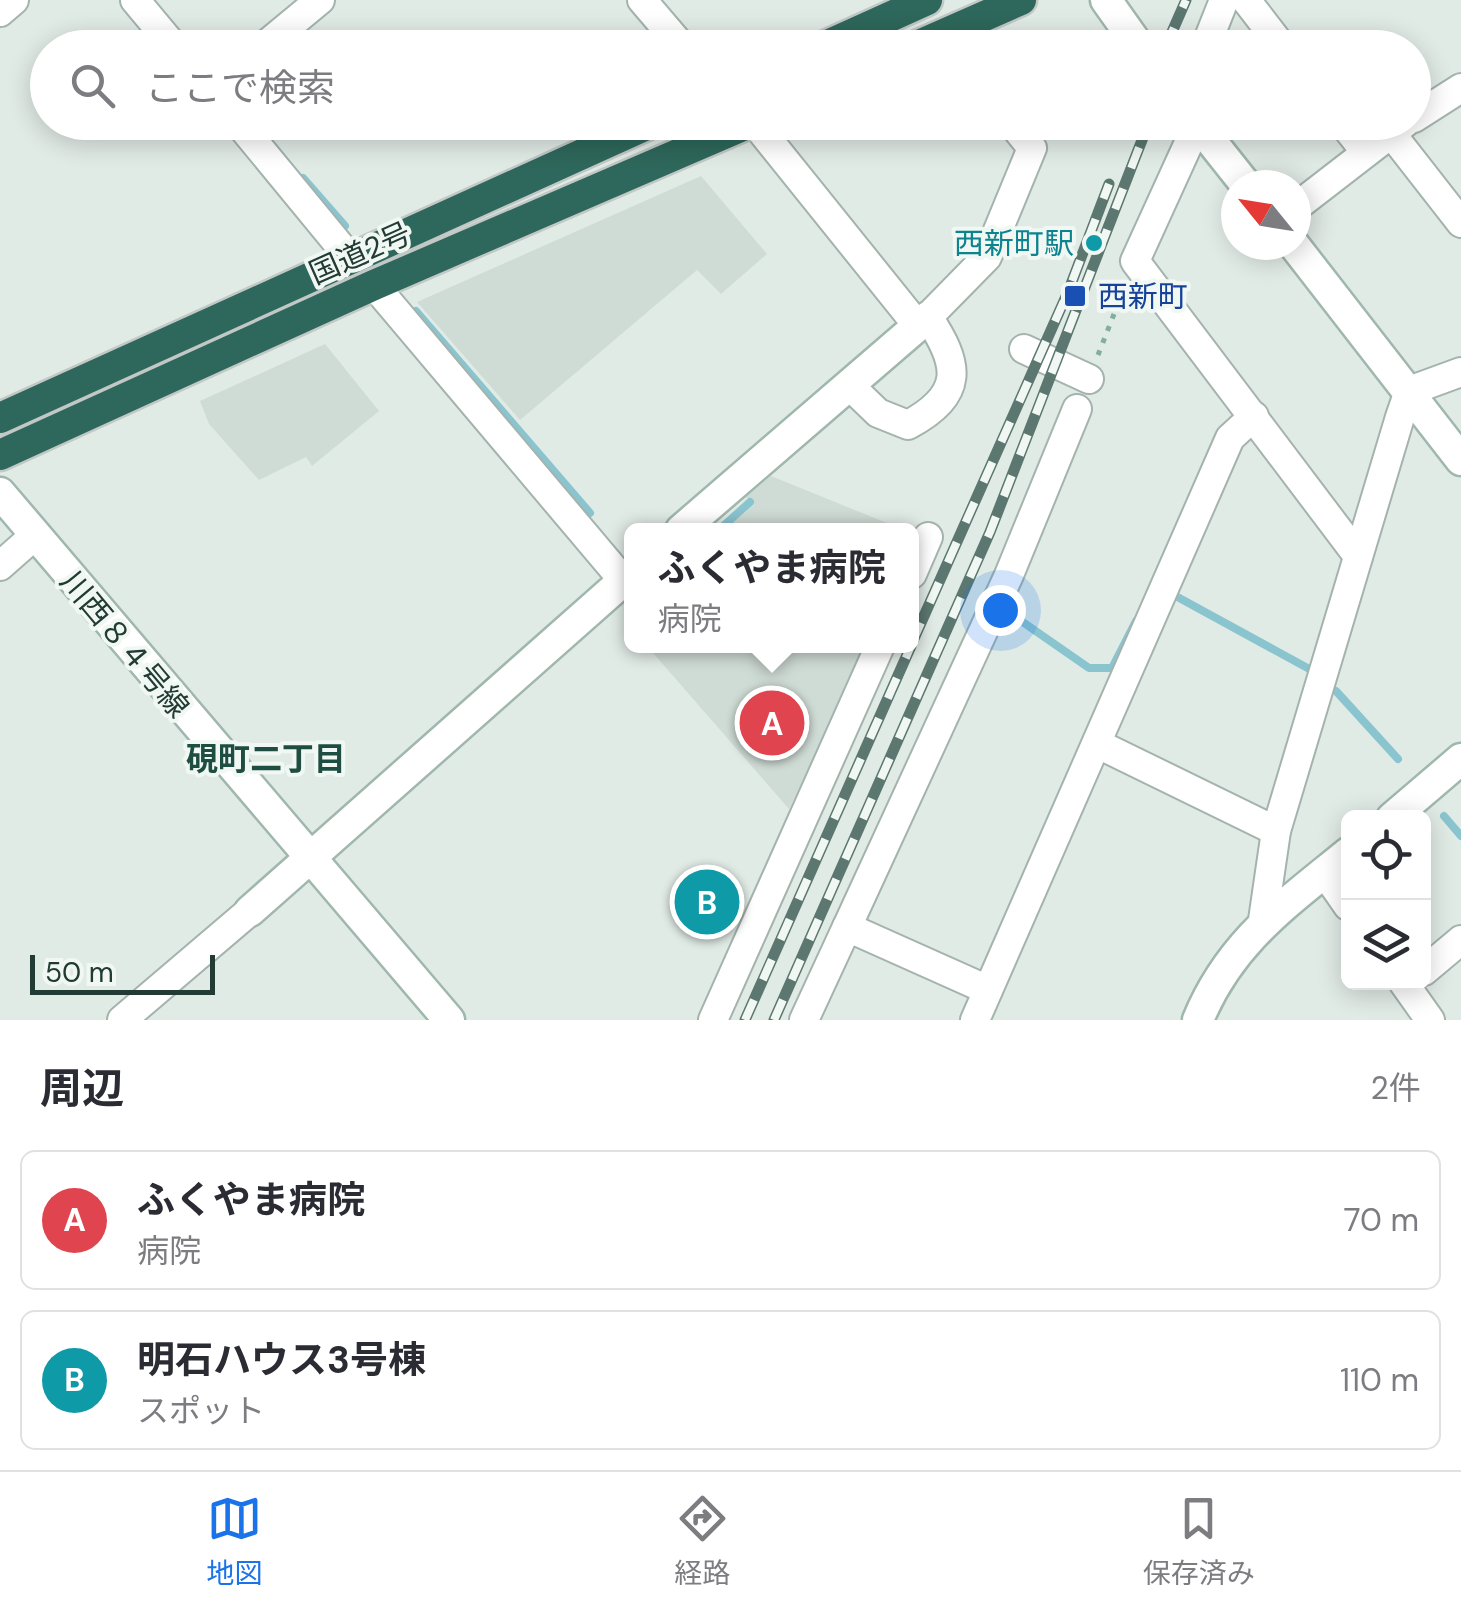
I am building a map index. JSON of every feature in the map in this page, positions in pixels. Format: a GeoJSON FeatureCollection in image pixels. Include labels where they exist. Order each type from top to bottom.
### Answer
{"type":"FeatureCollection","features":[{"type":"Feature","properties":{"kind":"highway"},"geometry":{"type":"LineString","coordinates":[[861,30],[927,0]]}},
{"type":"Feature","properties":{"kind":"highway"},"geometry":{"type":"LineString","coordinates":[[966,30],[1021,0]]}},
{"type":"Feature","properties":{"kind":"highway","name":"国道2号"},"geometry":{"type":"LineString","coordinates":[[0,418],[613,140]]}},
{"type":"Feature","properties":{"kind":"highway","name":"国道2号"},"geometry":{"type":"LineString","coordinates":[[0,455],[374,285],[711,140]]}},
{"type":"Feature","properties":{"kind":"street"},"geometry":{"type":"LineString","coordinates":[[0,12],[14,0]]}},
{"type":"Feature","properties":{"kind":"street"},"geometry":{"type":"LineString","coordinates":[[135,0],[160,30]]}},
{"type":"Feature","properties":{"kind":"street"},"geometry":{"type":"LineString","coordinates":[[284,30],[320,0]]}},
{"type":"Feature","properties":{"kind":"street"},"geometry":{"type":"LineString","coordinates":[[1106,0],[1127,30]]}},
{"type":"Feature","properties":{"kind":"street"},"geometry":{"type":"LineString","coordinates":[[1212,30],[1224,0]]}},
{"type":"Feature","properties":{"kind":"street"},"geometry":{"type":"LineString","coordinates":[[1246,0],[1270,30]]}},
{"type":"Feature","properties":{"kind":"street"},"geometry":{"type":"LineString","coordinates":[[652,4],[670,30]]}},
{"type":"Feature","properties":{"kind":"street"},"geometry":{"type":"LineString","coordinates":[[1431,107],[1461,88]]}},
{"type":"Feature","properties":{"kind":"street"},"geometry":{"type":"LineString","coordinates":[[253,140],[349,258]]}},
{"type":"Feature","properties":{"kind":"street"},"geometry":{"type":"LineString","coordinates":[[768,140],[952,354],[950,388],[932,412],[908,425],[878,413],[849,385]]}},
{"type":"Feature","properties":{"kind":"street"},"geometry":{"type":"LineString","coordinates":[[689,523],[923,322],[988,257],[1032,148],[1026,140]]}},
{"type":"Feature","properties":{"kind":"street"},"geometry":{"type":"LineString","coordinates":[[1190,140],[1135,261],[1358,556]]}},
{"type":"Feature","properties":{"kind":"street"},"geometry":{"type":"LineString","coordinates":[[1210,140],[1234,170]]}},
{"type":"Feature","properties":{"kind":"street"},"geometry":{"type":"LineString","coordinates":[[1356,140],[1364,151]]}},
{"type":"Feature","properties":{"kind":"street"},"geometry":{"type":"LineString","coordinates":[[1311,195],[1380,140]]}},
{"type":"Feature","properties":{"kind":"street"},"geometry":{"type":"LineString","coordinates":[[1412,140],[1461,223]]}},
{"type":"Feature","properties":{"kind":"street"},"geometry":{"type":"LineString","coordinates":[[1306,260],[1461,460]]}},
{"type":"Feature","properties":{"kind":"street"},"geometry":{"type":"LineString","coordinates":[[374,285],[624,572]]}},
{"type":"Feature","properties":{"kind":"street"},"geometry":{"type":"LineString","coordinates":[[1039,352],[1089,379]]}},
{"type":"Feature","properties":{"kind":"street"},"geometry":{"type":"LineString","coordinates":[[1409,391],[1461,372]]}},
{"type":"Feature","properties":{"kind":"street"},"geometry":{"type":"LineString","coordinates":[[1263,920],[1276,831],[1409,391]]}},
{"type":"Feature","properties":{"kind":"street"},"geometry":{"type":"LineString","coordinates":[[804,1020],[1010,575],[1077,409]]}},
{"type":"Feature","properties":{"kind":"street"},"geometry":{"type":"LineString","coordinates":[[974,1020],[1230,438],[1254,416]]}},
{"type":"Feature","properties":{"kind":"street","name":"川西８４号線"},"geometry":{"type":"LineString","coordinates":[[0,493],[448,1020]]}},
{"type":"Feature","properties":{"kind":"street"},"geometry":{"type":"LineString","coordinates":[[0,566],[34,536]]}},
{"type":"Feature","properties":{"kind":"street"},"geometry":{"type":"LineString","coordinates":[[919,558],[928,537]]}},
{"type":"Feature","properties":{"kind":"street"},"geometry":{"type":"LineString","coordinates":[[122,1020],[250,912],[624,581]]}},
{"type":"Feature","properties":{"kind":"street"},"geometry":{"type":"LineString","coordinates":[[712,1020],[877,653]]}},
{"type":"Feature","properties":{"kind":"street"},"geometry":{"type":"LineString","coordinates":[[1098,744],[1276,831]]}},
{"type":"Feature","properties":{"kind":"street"},"geometry":{"type":"LineString","coordinates":[[1401,810],[1461,758]]}},
{"type":"Feature","properties":{"kind":"street"},"geometry":{"type":"LineString","coordinates":[[1198,1020],[1216,982],[1263,920],[1341,859]]}},
{"type":"Feature","properties":{"kind":"street"},"geometry":{"type":"LineString","coordinates":[[1325,873],[1344,900]]}},
{"type":"Feature","properties":{"kind":"street"},"geometry":{"type":"LineString","coordinates":[[847,927],[988,990]]}},
{"type":"Feature","properties":{"kind":"street"},"geometry":{"type":"LineString","coordinates":[[1431,965],[1461,940]]}},
{"type":"Feature","properties":{"kind":"street"},"geometry":{"type":"LineString","coordinates":[[1415,990],[1430,1020]]}},
{"type":"Feature","properties":{"kind":"path"},"geometry":{"type":"LineString","coordinates":[[1089,379],[1135,261]]}},
{"type":"Feature","properties":{"kind":"shaded area"},"geometry":{"type":"Polygon","coordinates":[[[701,176],[767,254],[721,294],[697,270],[520,420],[417,302],[701,176]]]}},
{"type":"Feature","properties":{"kind":"shaded area"},"geometry":{"type":"Polygon","coordinates":[[[325,344],[379,411],[312,466],[306,457],[259,480],[209,424],[200,401],[325,344]]]}},
{"type":"Feature","properties":{"kind":"shaded area"},"geometry":{"type":"Polygon","coordinates":[[[771,476],[887,523],[733,523],[753,505],[746,497],[771,476]]]}},
{"type":"Feature","properties":{"kind":"shaded area"},"geometry":{"type":"Polygon","coordinates":[[[653,653],[863,653],[789,809],[653,653]]]}},
{"type":"Feature","properties":{"kind":"waterway"},"geometry":{"type":"LineString","coordinates":[[303,178],[345,226]]}},
{"type":"Feature","properties":{"kind":"waterway"},"geometry":{"type":"LineString","coordinates":[[416,311],[590,513]]}},
{"type":"Feature","properties":{"kind":"waterway"},"geometry":{"type":"LineString","coordinates":[[727,523],[750,502]]}},
{"type":"Feature","properties":{"kind":"waterway"},"geometry":{"type":"LineString","coordinates":[[1172,594],[1313,671]]}},
{"type":"Feature","properties":{"kind":"waterway"},"geometry":{"type":"LineString","coordinates":[[1011,614],[1089,668],[1112,668],[1136,621]]}},
{"type":"Feature","properties":{"kind":"waterway"},"geometry":{"type":"LineString","coordinates":[[1336,691],[1398,759]]}},
{"type":"Feature","properties":{"kind":"waterway"},"geometry":{"type":"LineString","coordinates":[[1444,816],[1461,836]]}},
{"type":"Feature","properties":{"kind":"railway"},"geometry":{"type":"LineString","coordinates":[[1173,30],[1186,0]]}},
{"type":"Feature","properties":{"kind":"railway"},"geometry":{"type":"LineString","coordinates":[[774,1020],[990,532],[1142,140]]}},
{"type":"Feature","properties":{"kind":"railway"},"geometry":{"type":"LineString","coordinates":[[919,627],[1068,292],[1109,184]]}},
{"type":"Feature","properties":{"kind":"railway"},"geometry":{"type":"LineString","coordinates":[[745,1020],[908,653]]}},
{"type":"Feature","properties":{"kind":"place","name":"西新町駅"},"geometry":{"type":"Point","coordinates":[1094,243]}},
{"type":"Feature","properties":{"kind":"place","name":"西新町"},"geometry":{"type":"Point","coordinates":[1075,296]}},
{"type":"Feature","properties":{"kind":"place","name":"ふくやま病院"},"geometry":{"type":"Point","coordinates":[772,723]}},
{"type":"Feature","properties":{"kind":"place","name":"明石ハウス3号棟"},"geometry":{"type":"Point","coordinates":[707,902]}},
{"type":"Feature","properties":{"kind":"district","name":"硯町二丁目"},"geometry":{"type":"Point","coordinates":[266,759]}}]}
